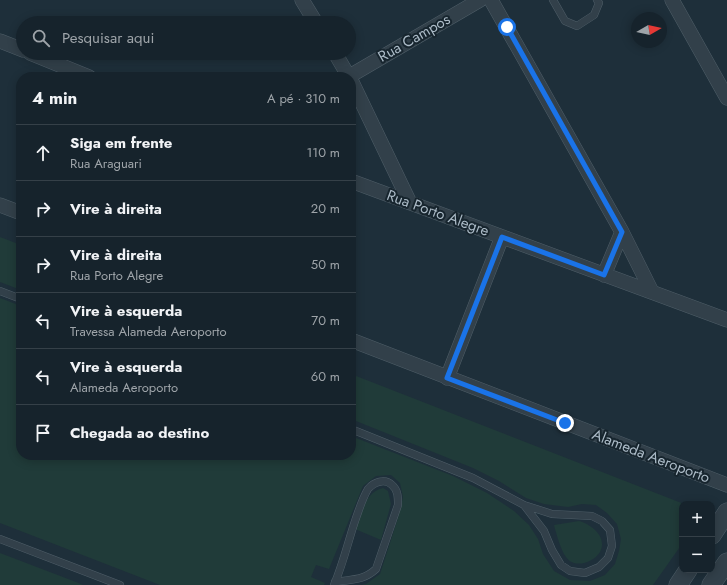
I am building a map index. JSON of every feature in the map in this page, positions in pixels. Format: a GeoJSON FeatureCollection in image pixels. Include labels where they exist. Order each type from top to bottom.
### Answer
{"type":"FeatureCollection","features":[{"type":"Feature","properties":{"kind":"street"},"geometry":{"type":"LineString","coordinates":[[302,0],[312,16]]}},
{"type":"Feature","properties":{"kind":"street","name":"Rua Campos"},"geometry":{"type":"LineString","coordinates":[[356,74],[480,0]]}},
{"type":"Feature","properties":{"kind":"street"},"geometry":{"type":"LineString","coordinates":[[491,0],[622,232],[652,292]]}},
{"type":"Feature","properties":{"kind":"street"},"geometry":{"type":"LineString","coordinates":[[672,0],[727,98]]}},
{"type":"Feature","properties":{"kind":"street"},"geometry":{"type":"LineString","coordinates":[[0,40],[16,47]]}},
{"type":"Feature","properties":{"kind":"street"},"geometry":{"type":"LineString","coordinates":[[47,60],[77,72]]}},
{"type":"Feature","properties":{"kind":"street"},"geometry":{"type":"LineString","coordinates":[[339,60],[346,72]]}},
{"type":"Feature","properties":{"kind":"street"},"geometry":{"type":"LineString","coordinates":[[356,92],[410,203]]}},
{"type":"Feature","properties":{"kind":"street","name":"Rua Porto Alegre"},"geometry":{"type":"LineString","coordinates":[[356,183],[727,320]]}},
{"type":"Feature","properties":{"kind":"street"},"geometry":{"type":"LineString","coordinates":[[0,205],[16,211]]}},
{"type":"Feature","properties":{"kind":"street"},"geometry":{"type":"LineString","coordinates":[[604,275],[622,232]]}},
{"type":"Feature","properties":{"kind":"street"},"geometry":{"type":"LineString","coordinates":[[447,378],[502,237]]}},
{"type":"Feature","properties":{"kind":"street","name":"Alameda Aeroporto"},"geometry":{"type":"LineString","coordinates":[[356,342],[727,485]]}},
{"type":"Feature","properties":{"kind":"street"},"geometry":{"type":"LineString","coordinates":[[715,530],[727,512]]}},
{"type":"Feature","properties":{"kind":"street"},"geometry":{"type":"LineString","coordinates":[[711,585],[727,562]]}},
{"type":"Feature","properties":{"kind":"street"},"geometry":{"type":"LineString","coordinates":[[678,585],[686,573]]}},
{"type":"Feature","properties":{"kind":"lane"},"geometry":{"type":"LineString","coordinates":[[553,0],[565,21],[576,26],[594,15],[599,3],[597,0]]}},
{"type":"Feature","properties":{"kind":"lane"},"geometry":{"type":"LineString","coordinates":[[0,290],[16,297]]}},
{"type":"Feature","properties":{"kind":"lane"},"geometry":{"type":"LineString","coordinates":[[356,431],[473,478],[524,506],[552,514],[592,516],[602,521],[610,530],[612,546],[608,558],[599,568],[585,573],[570,571],[561,565],[544,532],[524,506]]}},
{"type":"Feature","properties":{"kind":"lane"},"geometry":{"type":"LineString","coordinates":[[384,481],[391,483],[396,488],[398,504],[376,569],[364,578],[334,584],[360,505],[369,488],[377,482],[384,481]]}},
{"type":"Feature","properties":{"kind":"lane"},"geometry":{"type":"LineString","coordinates":[[0,539],[120,585]]}},
{"type":"Feature","properties":{"kind":"green space"},"geometry":{"type":"Polygon","coordinates":[[[0,237],[16,243],[16,288],[0,282],[0,237]]]}},
{"type":"Feature","properties":{"kind":"green space"},"geometry":{"type":"Polygon","coordinates":[[[0,298],[16,304],[16,460],[356,460],[356,438],[453,476],[487,493],[514,511],[529,525],[538,539],[543,554],[554,571],[570,580],[590,581],[605,575],[615,564],[621,539],[617,524],[607,513],[596,505],[582,504],[568,507],[544,504],[526,498],[499,481],[473,468],[356,421],[356,376],[679,502],[679,548],[653,585],[361,585],[366,584],[380,574],[398,518],[403,497],[400,483],[391,475],[376,476],[363,486],[329,569],[316,565],[311,577],[325,583],[324,585],[160,585],[0,523],[0,298]]]}},
{"type":"Feature","properties":{"kind":"green space"},"geometry":{"type":"Polygon","coordinates":[[[383,488],[388,491],[391,504],[381,540],[355,529],[364,504],[372,494],[383,488]]]}},
{"type":"Feature","properties":{"kind":"green space"},"geometry":{"type":"Polygon","coordinates":[[[579,521],[593,528],[597,532],[602,541],[602,546],[600,552],[593,559],[588,562],[578,564],[569,561],[564,554],[554,525],[579,521]]]}},
{"type":"Feature","properties":{"kind":"green space"},"geometry":{"type":"Polygon","coordinates":[[[0,553],[76,582],[83,585],[0,585],[0,553]]]}},
{"type":"Feature","properties":{"kind":"route"},"geometry":{"type":"LineString","coordinates":[[507,27],[622,232],[604,275],[502,237],[447,378],[565,423]]}}]}
